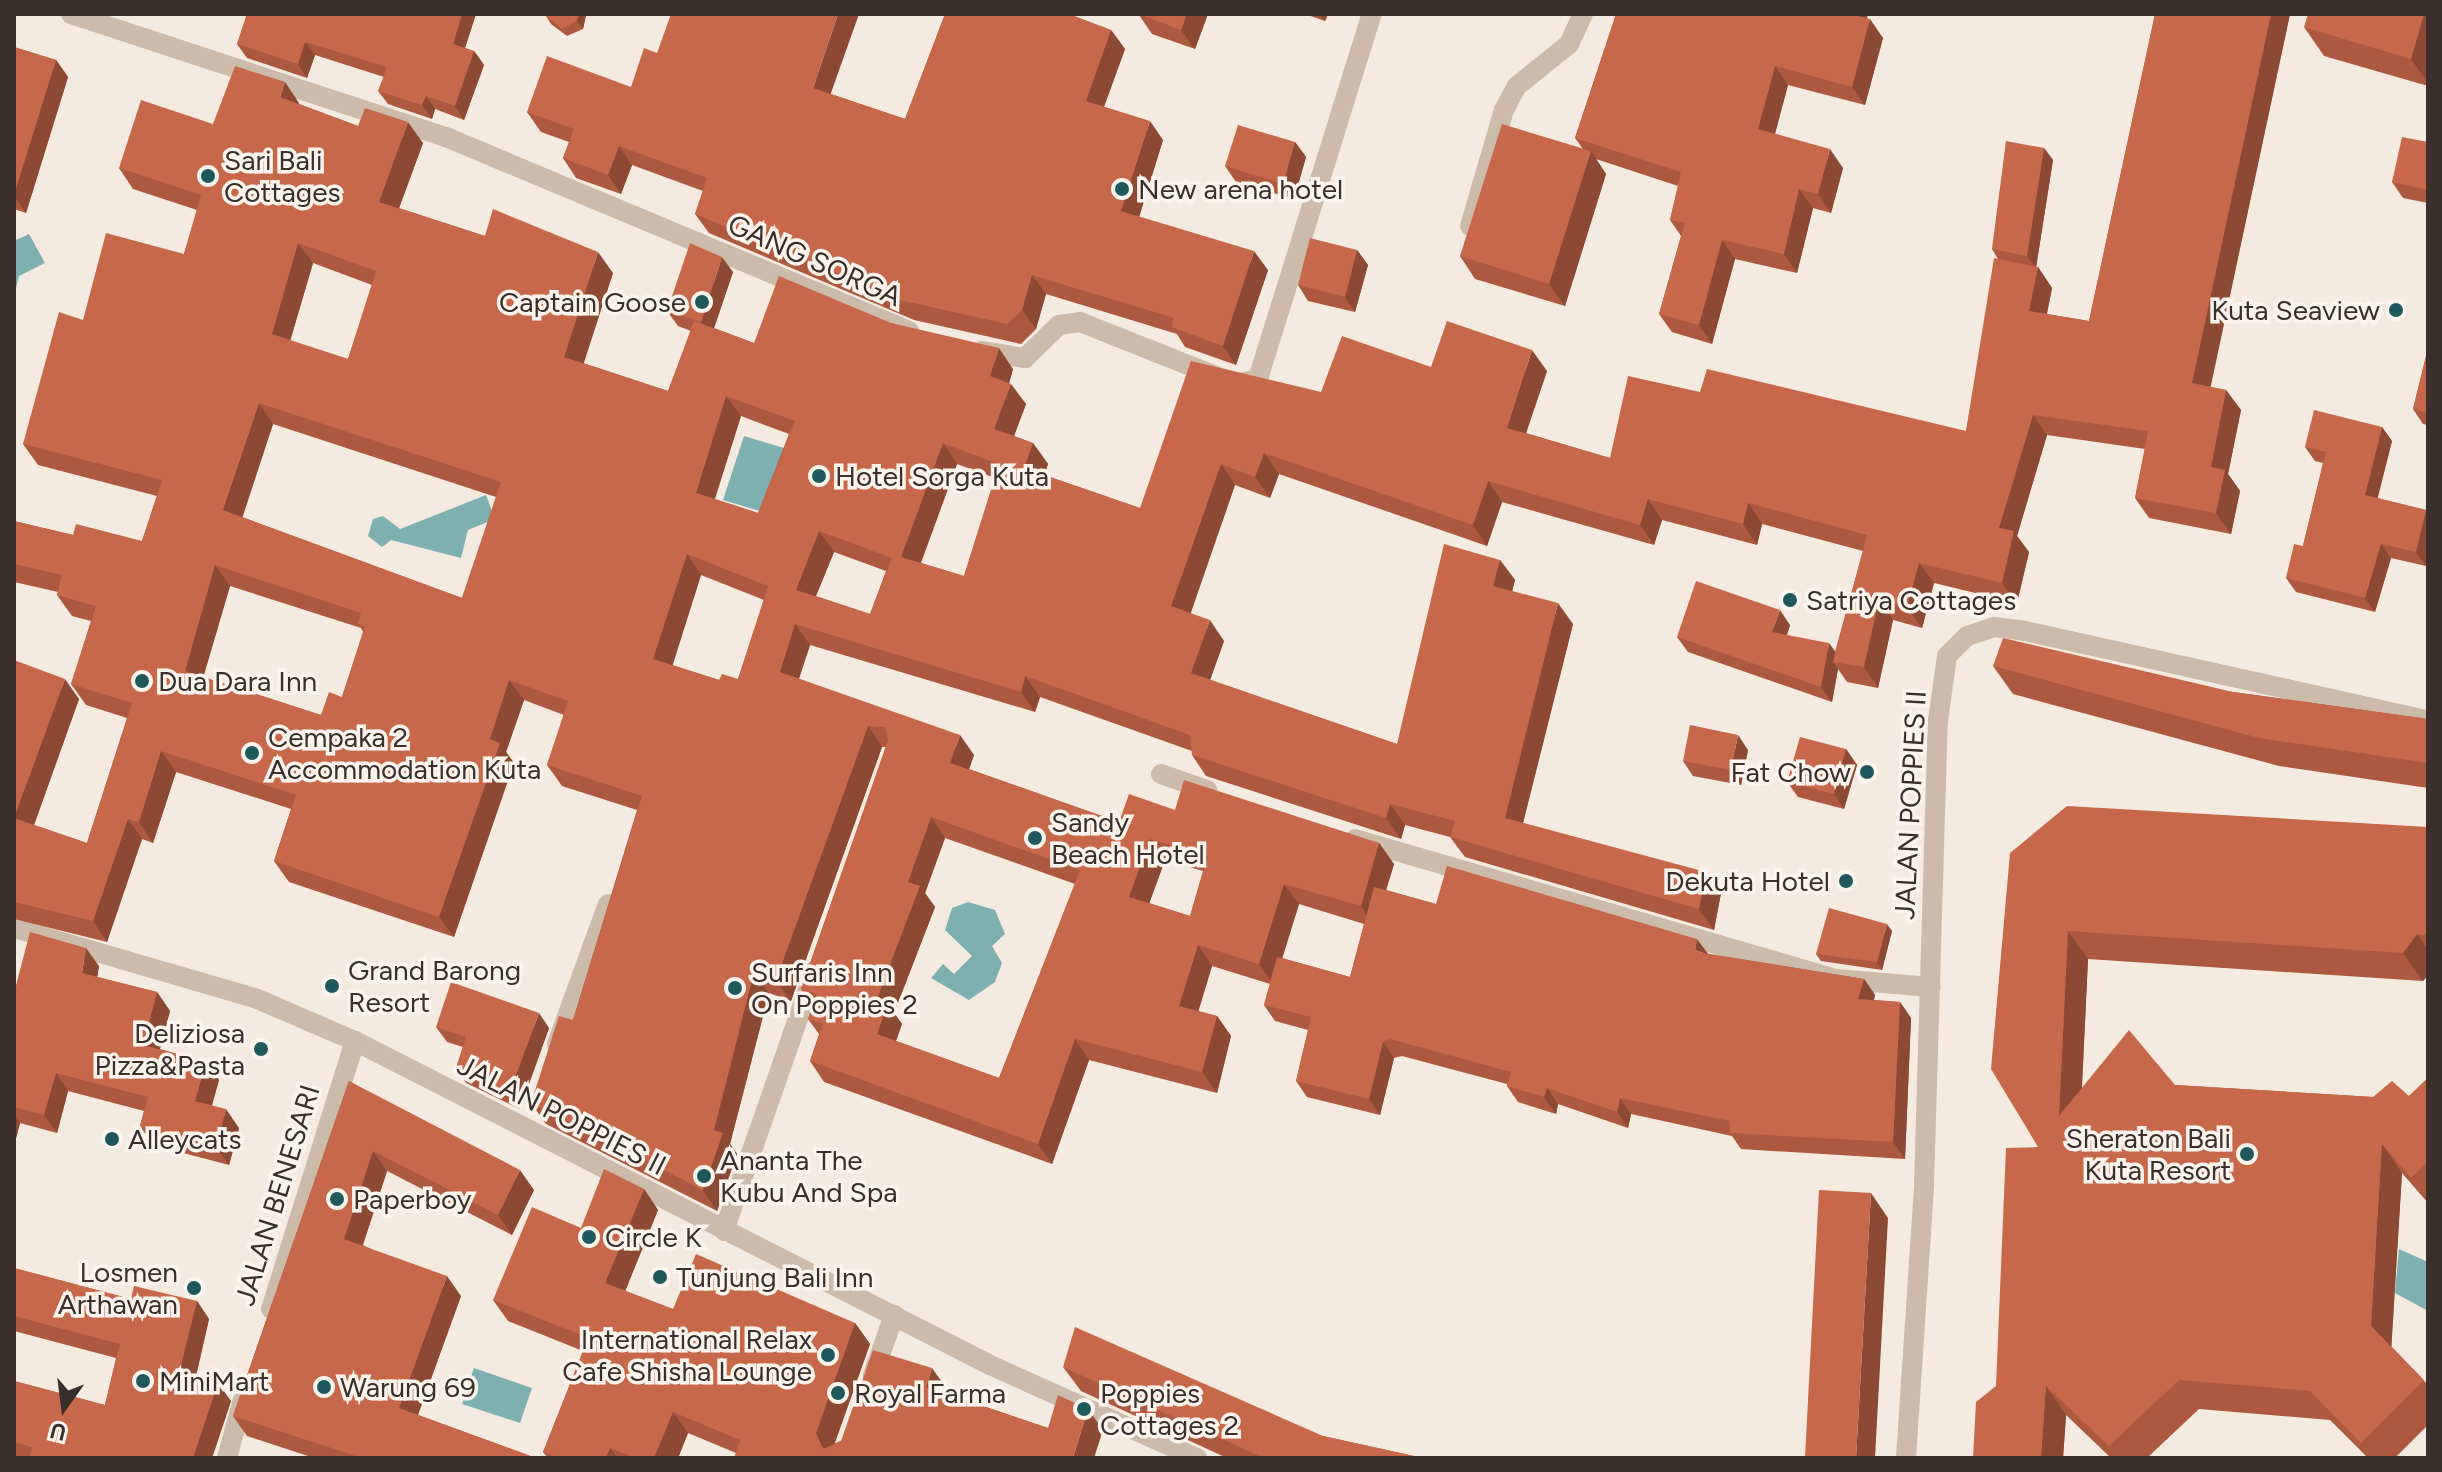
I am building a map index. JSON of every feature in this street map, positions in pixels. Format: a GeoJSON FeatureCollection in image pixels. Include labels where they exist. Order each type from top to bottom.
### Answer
{"type":"FeatureCollection","features":[{"type":"Feature","properties":{"kind":"street","name":"GANG SORGA"},"geometry":{"type":"LineString","coordinates":[[71,14],[446,137],[946,342],[1025,358],[1059,325],[1080,322],[1236,384],[1258,379],[1372,14]]}},
{"type":"Feature","properties":{"kind":"street"},"geometry":{"type":"LineString","coordinates":[[1462,252],[1504,110],[1517,86],[1569,44],[1583,14]]}},
{"type":"Feature","properties":{"kind":"street","name":"JALAN POPPIES II"},"geometry":{"type":"LineString","coordinates":[[1906,1458],[1931,987],[1938,721],[1947,656],[1967,636],[1994,627],[2025,631],[2428,720]]}},
{"type":"Feature","properties":{"kind":"street"},"geometry":{"type":"LineString","coordinates":[[1161,774],[1233,799]]}},
{"type":"Feature","properties":{"kind":"street"},"geometry":{"type":"LineString","coordinates":[[1335,833],[1836,979],[1931,987]]}},
{"type":"Feature","properties":{"kind":"street"},"geometry":{"type":"LineString","coordinates":[[548,1067],[608,904]]}},
{"type":"Feature","properties":{"kind":"street","name":"JALAN POPPIES II"},"geometry":{"type":"LineString","coordinates":[[14,928],[255,998],[355,1041],[529,1119],[724,1231],[1197,1458]]}},
{"type":"Feature","properties":{"kind":"street"},"geometry":{"type":"LineString","coordinates":[[724,1231],[825,942]]}},
{"type":"Feature","properties":{"kind":"street","name":"JALAN BENESARI"},"geometry":{"type":"LineString","coordinates":[[266,1325],[355,1041]]}},
{"type":"Feature","properties":{"kind":"street"},"geometry":{"type":"LineString","coordinates":[[863,1401],[894,1315]]}},
{"type":"Feature","properties":{"kind":"street"},"geometry":{"type":"LineString","coordinates":[[227,1458],[252,1370]]}},
{"type":"Feature","properties":{"kind":"water"},"geometry":{"type":"Polygon","coordinates":[[[29,234],[45,263],[19,276],[16,288],[14,241],[29,234]]]}},
{"type":"Feature","properties":{"kind":"water"},"geometry":{"type":"Polygon","coordinates":[[[744,436],[784,448],[763,512],[723,500],[744,436]]]}},
{"type":"Feature","properties":{"kind":"water"},"geometry":{"type":"Polygon","coordinates":[[[486,495],[495,519],[468,530],[461,558],[391,540],[382,547],[368,536],[373,519],[383,516],[400,529],[486,495]]]}},
{"type":"Feature","properties":{"kind":"water"},"geometry":{"type":"Polygon","coordinates":[[[968,902],[995,910],[1005,934],[992,946],[1002,963],[995,982],[969,1000],[931,978],[943,964],[954,974],[972,956],[945,930],[952,908],[968,902]]]}},
{"type":"Feature","properties":{"kind":"water"},"geometry":{"type":"Polygon","coordinates":[[[2399,1249],[2428,1262],[2428,1311],[2395,1293],[2399,1249]]]}},
{"type":"Feature","properties":{"kind":"water"},"geometry":{"type":"Polygon","coordinates":[[[474,1368],[532,1388],[520,1423],[462,1404],[474,1368]]]}},
{"type":"Feature","properties":{"kind":"building"},"geometry":{"type":"Polygon","coordinates":[[[247,14],[462,14],[453,44],[474,51],[455,106],[426,96],[422,105],[378,91],[387,67],[305,42],[298,64],[237,44],[247,14]]]}},
{"type":"Feature","properties":{"kind":"building"},"geometry":{"type":"Polygon","coordinates":[[[547,14],[579,14],[577,21],[562,29],[547,14]]]}},
{"type":"Feature","properties":{"kind":"building"},"geometry":{"type":"Polygon","coordinates":[[[671,14],[838,14],[813,88],[905,119],[945,14],[1067,14],[1111,30],[1086,101],[1150,121],[1121,211],[1254,251],[1223,346],[1172,327],[1174,318],[1032,275],[1022,310],[1007,324],[900,300],[695,214],[707,178],[619,146],[608,175],[563,158],[574,129],[527,112],[547,56],[631,87],[644,48],[657,53],[671,14]]]}},
{"type":"Feature","properties":{"kind":"building"},"geometry":{"type":"Polygon","coordinates":[[[1139,14],[1187,14],[1181,30],[1139,14]]]}},
{"type":"Feature","properties":{"kind":"building"},"geometry":{"type":"Polygon","coordinates":[[[1616,14],[1850,14],[1870,19],[1852,87],[1775,66],[1758,129],[1830,149],[1818,194],[1799,189],[1784,254],[1722,240],[1699,325],[1659,314],[1685,223],[1670,220],[1681,172],[1575,138],[1616,14]]]}},
{"type":"Feature","properties":{"kind":"building"},"geometry":{"type":"Polygon","coordinates":[[[2155,14],[2271,14],[2192,383],[2226,390],[2211,467],[2225,470],[2216,513],[2135,498],[2148,431],[2033,415],[1999,528],[2014,531],[2002,583],[1919,563],[1907,607],[1879,599],[1864,667],[1833,662],[1867,535],[1748,503],[1743,524],[1648,499],[1640,525],[1488,481],[1473,525],[1264,453],[1255,477],[1221,464],[1171,606],[1210,620],[1191,673],[1397,744],[1444,544],[1500,560],[1493,586],[1558,603],[1505,818],[1706,872],[1699,909],[1450,837],[1455,821],[1390,804],[1386,818],[1192,755],[1190,735],[1025,676],[1021,692],[795,624],[780,672],[960,735],[950,763],[1119,822],[1129,794],[1175,810],[1184,780],[1379,843],[1361,906],[1284,884],[1259,964],[1198,945],[1179,1006],[1217,1016],[1202,1072],[1075,1039],[1038,1144],[810,1061],[823,1024],[808,1019],[817,994],[801,989],[888,740],[885,727],[868,726],[776,980],[754,972],[714,1130],[723,1133],[703,1190],[531,1103],[559,1016],[573,1020],[642,796],[547,765],[568,701],[509,680],[490,739],[500,743],[439,917],[274,861],[296,795],[161,751],[139,822],[128,819],[93,921],[14,902],[14,818],[87,843],[132,703],[71,684],[96,606],[57,595],[62,575],[14,564],[14,521],[73,535],[76,524],[142,541],[162,480],[23,444],[59,312],[83,320],[106,233],[184,254],[201,195],[119,168],[141,100],[213,124],[235,66],[285,82],[280,97],[358,126],[365,108],[408,122],[379,202],[485,236],[493,209],[598,252],[564,357],[668,391],[694,321],[754,343],[779,276],[891,323],[999,348],[990,376],[1011,384],[994,429],[1033,443],[1024,468],[1140,508],[1191,361],[1321,392],[1342,336],[1431,367],[1447,321],[1532,350],[1507,428],[1610,458],[1628,376],[1700,392],[1707,369],[1966,431],[1994,258],[2038,267],[2029,311],[2089,321],[2155,14]],[[298,243],[272,334],[348,359],[376,271],[298,243]],[[726,396],[696,493],[758,513],[795,421],[726,396]],[[259,403],[223,510],[462,598],[501,482],[259,403]],[[943,443],[901,557],[964,576],[999,464],[943,443]],[[819,531],[796,590],[870,614],[892,558],[819,531]],[[687,554],[653,659],[719,680],[722,674],[738,679],[768,586],[687,554]],[[215,565],[185,671],[321,715],[329,692],[342,697],[365,627],[357,624],[361,613],[215,565]],[[931,817],[908,882],[920,886],[877,999],[888,1003],[877,1034],[999,1078],[1080,870],[931,817]],[[1150,839],[1129,897],[1190,916],[1208,856],[1150,839]]]}},
{"type":"Feature","properties":{"kind":"building"},"geometry":{"type":"Polygon","coordinates":[[[2308,14],[2424,14],[2411,59],[2304,27],[2308,14]]]}},
{"type":"Feature","properties":{"kind":"building"},"geometry":{"type":"Polygon","coordinates":[[[14,47],[56,60],[14,194],[14,47]]]}},
{"type":"Feature","properties":{"kind":"building"},"geometry":{"type":"Polygon","coordinates":[[[1502,124],[1591,151],[1549,284],[1460,256],[1502,124]]]}},
{"type":"Feature","properties":{"kind":"building"},"geometry":{"type":"Polygon","coordinates":[[[1238,125],[1295,142],[1283,184],[1225,166],[1238,125]]]}},
{"type":"Feature","properties":{"kind":"building"},"geometry":{"type":"Polygon","coordinates":[[[2402,137],[2428,142],[2428,190],[2392,182],[2402,137]]]}},
{"type":"Feature","properties":{"kind":"building"},"geometry":{"type":"Polygon","coordinates":[[[2006,141],[2044,148],[2027,256],[1992,249],[2006,141]]]}},
{"type":"Feature","properties":{"kind":"building"},"geometry":{"type":"Polygon","coordinates":[[[1310,238],[1357,250],[1345,297],[1298,285],[1310,238]]]}},
{"type":"Feature","properties":{"kind":"building"},"geometry":{"type":"Polygon","coordinates":[[[690,243],[722,257],[701,322],[667,311],[690,243]]]}},
{"type":"Feature","properties":{"kind":"building"},"geometry":{"type":"Polygon","coordinates":[[[2428,348],[2428,413],[2413,409],[2428,348]]]}},
{"type":"Feature","properties":{"kind":"building"},"geometry":{"type":"Polygon","coordinates":[[[2314,410],[2382,427],[2365,495],[2426,510],[2416,552],[2381,544],[2365,598],[2286,578],[2294,544],[2303,546],[2326,452],[2305,447],[2314,410]]]}},
{"type":"Feature","properties":{"kind":"building"},"geometry":{"type":"Polygon","coordinates":[[[1696,581],[1780,610],[1772,632],[1829,643],[1821,687],[1677,637],[1696,581]]]}},
{"type":"Feature","properties":{"kind":"building"},"geometry":{"type":"Polygon","coordinates":[[[2003,638],[2233,692],[2428,719],[2428,763],[2259,738],[1993,666],[2003,638]]]}},
{"type":"Feature","properties":{"kind":"building"},"geometry":{"type":"Polygon","coordinates":[[[14,660],[65,679],[14,818],[14,660]]]}},
{"type":"Feature","properties":{"kind":"building"},"geometry":{"type":"Polygon","coordinates":[[[1690,725],[1738,735],[1731,770],[1683,761],[1690,725]]]}},
{"type":"Feature","properties":{"kind":"building"},"geometry":{"type":"Polygon","coordinates":[[[1800,737],[1846,749],[1834,794],[1787,782],[1800,737]]]}},
{"type":"Feature","properties":{"kind":"building","name":"Sheraton Bali Kuta Resort"},"geometry":{"type":"Polygon","coordinates":[[[2067,806],[2428,827],[2428,935],[2417,934],[2403,953],[2068,931],[2059,1116],[2129,1030],[2175,1085],[2373,1097],[2392,1081],[2409,1096],[2428,1078],[2428,1162],[2411,1178],[2382,1144],[2371,1326],[2424,1380],[2361,1443],[2310,1391],[2179,1380],[2109,1446],[2046,1386],[2041,1458],[1973,1458],[1976,1402],[1996,1386],[2006,1148],[2038,1147],[1991,1069],[2010,853],[2067,806]]]}},
{"type":"Feature","properties":{"kind":"building"},"geometry":{"type":"Polygon","coordinates":[[[1447,866],[1697,939],[1695,950],[1704,953],[1864,979],[1858,999],[1900,1002],[1893,1142],[1730,1133],[1730,1121],[1620,1098],[1617,1112],[1547,1088],[1544,1097],[1507,1086],[1511,1072],[1390,1039],[1383,1042],[1369,1099],[1296,1081],[1311,1017],[1264,1005],[1277,957],[1350,977],[1374,887],[1436,904],[1447,866]]]}},
{"type":"Feature","properties":{"kind":"building"},"geometry":{"type":"Polygon","coordinates":[[[1829,908],[1887,924],[1877,962],[1816,954],[1829,908]]]}},
{"type":"Feature","properties":{"kind":"building"},"geometry":{"type":"Polygon","coordinates":[[[30,932],[86,948],[82,973],[157,992],[143,1045],[206,1062],[195,1101],[226,1109],[216,1147],[140,1126],[148,1097],[56,1073],[44,1115],[14,1107],[14,993],[30,932]]]}},
{"type":"Feature","properties":{"kind":"building"},"geometry":{"type":"Polygon","coordinates":[[[451,982],[539,1013],[509,1094],[456,1068],[466,1037],[436,1027],[451,982]]]}},
{"type":"Feature","properties":{"kind":"building"},"geometry":{"type":"Polygon","coordinates":[[[349,1081],[520,1170],[498,1215],[373,1151],[344,1239],[447,1276],[399,1408],[536,1458],[362,1458],[233,1416],[349,1081]]]}},
{"type":"Feature","properties":{"kind":"building"},"geometry":{"type":"Polygon","coordinates":[[[604,1169],[644,1189],[605,1283],[673,1309],[696,1254],[855,1323],[816,1433],[823,1449],[841,1441],[873,1350],[932,1368],[926,1387],[1048,1428],[1058,1395],[1088,1409],[1073,1458],[734,1458],[740,1440],[673,1412],[654,1458],[636,1458],[610,1448],[606,1458],[559,1458],[543,1452],[589,1338],[493,1300],[532,1207],[581,1228],[604,1169]]]}},
{"type":"Feature","properties":{"kind":"building"},"geometry":{"type":"Polygon","coordinates":[[[1819,1190],[1871,1193],[1856,1458],[1805,1458],[1819,1190]]]}},
{"type":"Feature","properties":{"kind":"building"},"geometry":{"type":"Polygon","coordinates":[[[14,1268],[131,1299],[134,1286],[197,1301],[179,1373],[218,1383],[193,1458],[29,1458],[32,1447],[14,1442],[14,1381],[105,1405],[120,1344],[14,1316],[14,1268]]]}},
{"type":"Feature","properties":{"kind":"building"},"geometry":{"type":"Polygon","coordinates":[[[1075,1327],[1323,1436],[1423,1458],[1264,1458],[1063,1367],[1075,1327]]]}},
{"type":"Feature","properties":{"kind":"place","name":"Sari Bali Cottages"},"geometry":{"type":"Point","coordinates":[208,176]}},
{"type":"Feature","properties":{"kind":"place","name":"New arena hotel"},"geometry":{"type":"Point","coordinates":[1122,189]}},
{"type":"Feature","properties":{"kind":"place","name":"Captain Goose"},"geometry":{"type":"Point","coordinates":[702,302]}},
{"type":"Feature","properties":{"kind":"place","name":"Kuta Seaview"},"geometry":{"type":"Point","coordinates":[2396,310]}},
{"type":"Feature","properties":{"kind":"place","name":"Hotel Sorga Kuta"},"geometry":{"type":"Point","coordinates":[819,476]}},
{"type":"Feature","properties":{"kind":"place","name":"Satriya Cottages"},"geometry":{"type":"Point","coordinates":[1790,600]}},
{"type":"Feature","properties":{"kind":"place","name":"Dua Dara Inn"},"geometry":{"type":"Point","coordinates":[142,681]}},
{"type":"Feature","properties":{"kind":"place","name":"Cempaka 2 Accommodation Kuta"},"geometry":{"type":"Point","coordinates":[252,753]}},
{"type":"Feature","properties":{"kind":"place","name":"Fat Chow"},"geometry":{"type":"Point","coordinates":[1867,772]}},
{"type":"Feature","properties":{"kind":"place","name":"Sandy Beach Hotel"},"geometry":{"type":"Point","coordinates":[1035,838]}},
{"type":"Feature","properties":{"kind":"place","name":"Dekuta Hotel"},"geometry":{"type":"Point","coordinates":[1846,881]}},
{"type":"Feature","properties":{"kind":"place","name":"Grand Barong Resort"},"geometry":{"type":"Point","coordinates":[332,986]}},
{"type":"Feature","properties":{"kind":"place","name":"Surfaris Inn On Poppies 2"},"geometry":{"type":"Point","coordinates":[735,988]}},
{"type":"Feature","properties":{"kind":"place","name":"Deliziosa Pizza&Pasta"},"geometry":{"type":"Point","coordinates":[261,1049]}},
{"type":"Feature","properties":{"kind":"place","name":"Alleycats"},"geometry":{"type":"Point","coordinates":[112,1139]}},
{"type":"Feature","properties":{"kind":"place","name":"Sheraton Bali Kuta Resort"},"geometry":{"type":"Point","coordinates":[2247,1154]}},
{"type":"Feature","properties":{"kind":"place","name":"Ananta The Kubu And Spa"},"geometry":{"type":"Point","coordinates":[704,1176]}},
{"type":"Feature","properties":{"kind":"place","name":"Paperboy"},"geometry":{"type":"Point","coordinates":[337,1199]}},
{"type":"Feature","properties":{"kind":"place","name":"Circle K"},"geometry":{"type":"Point","coordinates":[589,1237]}},
{"type":"Feature","properties":{"kind":"place","name":"Tunjung Bali Inn"},"geometry":{"type":"Point","coordinates":[660,1277]}},
{"type":"Feature","properties":{"kind":"place","name":"Losmen Arthawan"},"geometry":{"type":"Point","coordinates":[194,1288]}},
{"type":"Feature","properties":{"kind":"place","name":"International Relax Cafe Shisha Lounge"},"geometry":{"type":"Point","coordinates":[828,1355]}},
{"type":"Feature","properties":{"kind":"place","name":"MiniMart"},"geometry":{"type":"Point","coordinates":[143,1381]}},
{"type":"Feature","properties":{"kind":"place","name":"Warung 69"},"geometry":{"type":"Point","coordinates":[324,1387]}},
{"type":"Feature","properties":{"kind":"place","name":"Royal Farma"},"geometry":{"type":"Point","coordinates":[838,1393]}},
{"type":"Feature","properties":{"kind":"place","name":"Poppies Cottages 2"},"geometry":{"type":"Point","coordinates":[1084,1409]}}]}
